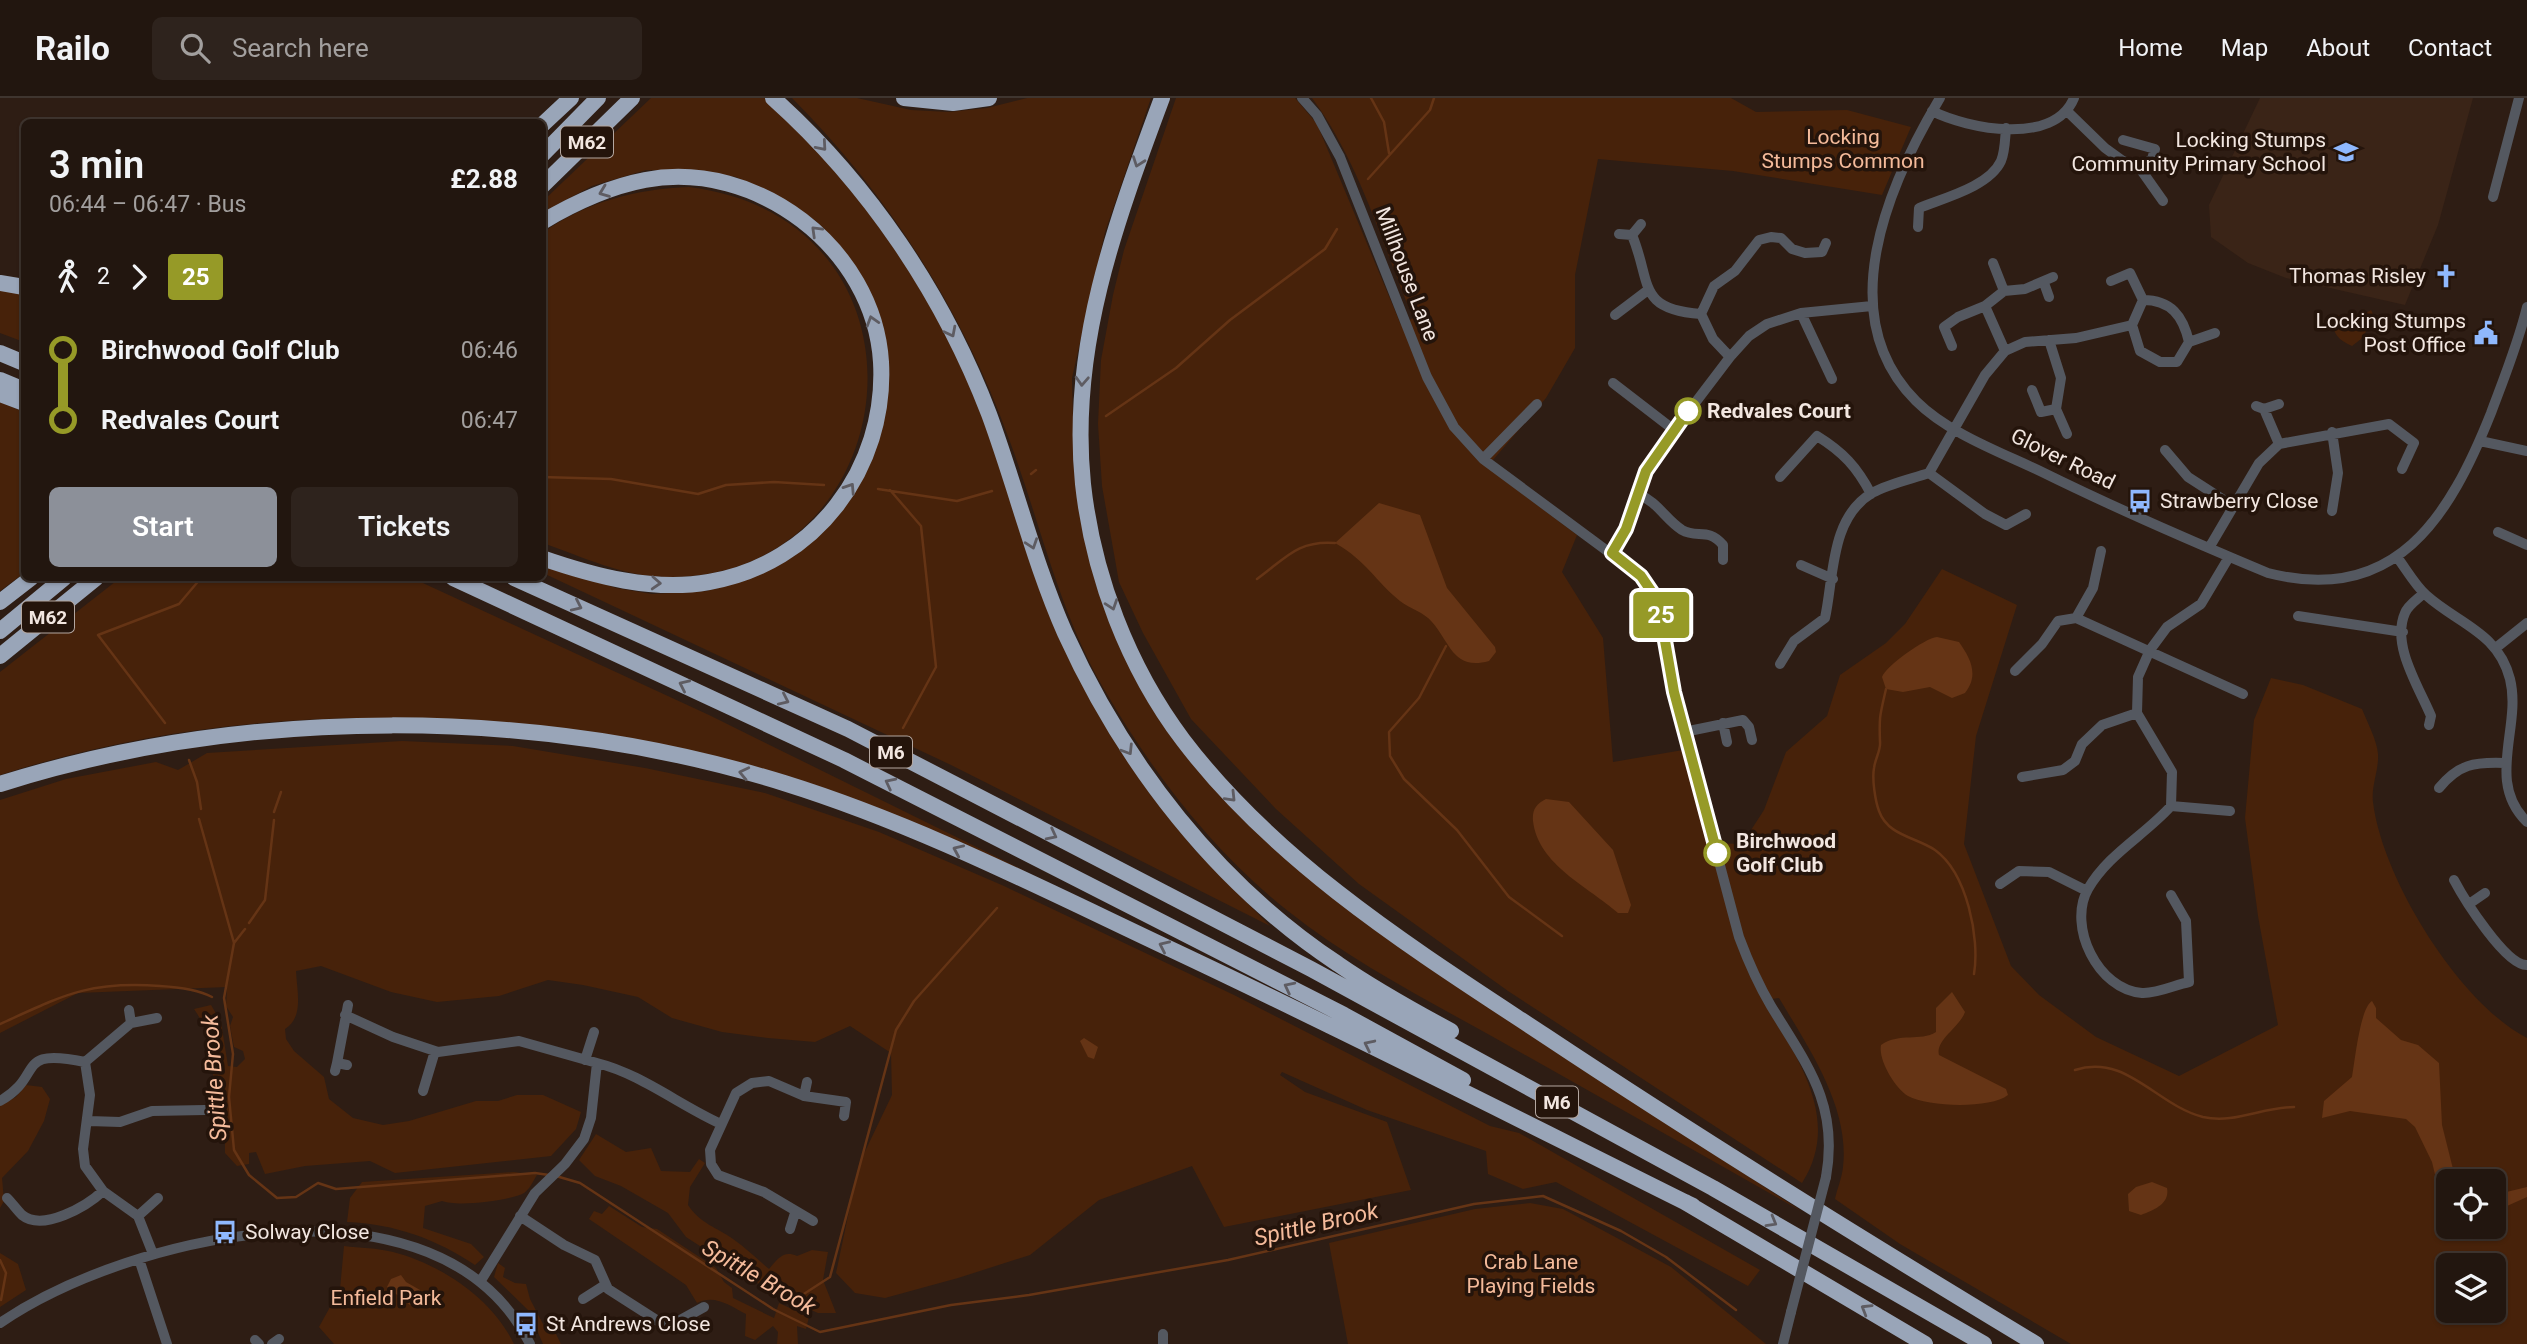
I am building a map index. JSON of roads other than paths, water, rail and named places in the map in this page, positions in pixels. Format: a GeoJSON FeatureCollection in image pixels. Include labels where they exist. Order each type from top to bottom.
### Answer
{"type":"FeatureCollection","features":[{"type":"Feature","properties":{"kind":"highway"},"geometry":{"type":"LineString","coordinates":[[546,121],[571,98]]}},
{"type":"Feature","properties":{"kind":"highway","name":"M62"},"geometry":{"type":"LineString","coordinates":[[546,151],[598,98]]}},
{"type":"Feature","properties":{"kind":"highway","name":"M62"},"geometry":{"type":"LineString","coordinates":[[546,182],[632,98]]}},
{"type":"Feature","properties":{"kind":"highway"},"geometry":{"type":"LineString","coordinates":[[773,98],[815,137],[871,201],[925,281],[972,373],[1045,582],[1079,663],[1130,754],[1194,837],[1261,905],[1337,964],[1713,1188]]}},
{"type":"Feature","properties":{"kind":"highway"},"geometry":{"type":"LineString","coordinates":[[904,98],[953,103],[989,98]]}},
{"type":"Feature","properties":{"kind":"highway"},"geometry":{"type":"LineString","coordinates":[[1162,98],[1104,259],[1083,366],[1080,430],[1083,484],[1100,572],[1133,657],[1182,739],[1224,789],[1286,851],[1412,946],[1700,1138],[2036,1344]]}},
{"type":"Feature","properties":{"kind":"highway"},"geometry":{"type":"LineString","coordinates":[[546,220],[585,199],[646,180],[711,180],[749,190],[807,223],[852,276],[873,321],[881,360],[881,383],[875,435],[849,491],[809,536],[759,567],[708,583],[679,584],[613,579],[546,559]]}},
{"type":"Feature","properties":{"kind":"highway"},"geometry":{"type":"LineString","coordinates":[[0,283],[21,286]]}},
{"type":"Feature","properties":{"kind":"highway"},"geometry":{"type":"LineString","coordinates":[[0,353],[21,362]]}},
{"type":"Feature","properties":{"kind":"highway"},"geometry":{"type":"LineString","coordinates":[[0,380],[21,389]]}},
{"type":"Feature","properties":{"kind":"highway"},"geometry":{"type":"LineString","coordinates":[[0,394],[21,402]]}},
{"type":"Feature","properties":{"kind":"highway"},"geometry":{"type":"LineString","coordinates":[[0,602],[27,581]]}},
{"type":"Feature","properties":{"kind":"highway","name":"M62"},"geometry":{"type":"LineString","coordinates":[[0,631],[60,581]]}},
{"type":"Feature","properties":{"kind":"highway","name":"M62"},"geometry":{"type":"LineString","coordinates":[[0,656],[92,581]]}},
{"type":"Feature","properties":{"kind":"highway","name":"M6"},"geometry":{"type":"LineString","coordinates":[[459,581],[844,760],[1344,1015],[1693,1206],[1925,1344]]}},
{"type":"Feature","properties":{"kind":"highway","name":"M6"},"geometry":{"type":"LineString","coordinates":[[521,581],[848,729],[1379,1004],[1713,1188],[1984,1344]]}},
{"type":"Feature","properties":{"kind":"highway"},"geometry":{"type":"LineString","coordinates":[[0,784],[108,755],[188,740],[271,730],[347,726],[457,727],[567,736],[782,782],[885,818],[1007,872],[1284,1002],[1693,1206]]}},
{"type":"Feature","properties":{"kind":"street","name":"Millhouse Lane"},"geometry":{"type":"LineString","coordinates":[[1302,98],[1317,115],[1340,157],[1440,405],[1467,444],[1483,459],[1641,576],[1658,601],[1684,732],[1739,937],[1752,970],[1813,1073],[1825,1104],[1830,1139],[1826,1177],[1783,1344]]}},
{"type":"Feature","properties":{"kind":"street","name":"Glover Road"},"geometry":{"type":"LineString","coordinates":[[1940,98],[1912,147],[1886,215],[1875,258],[1872,306],[1881,346],[1902,385],[1918,403],[1953,426],[2055,479],[2268,573],[2311,580],[2348,576],[2397,557],[2434,524],[2448,505],[2480,441],[2508,369],[2527,307]]}},
{"type":"Feature","properties":{"kind":"street"},"geometry":{"type":"LineString","coordinates":[[1932,111],[1972,127],[2006,128],[2042,124],[2068,112],[2074,98]]}},
{"type":"Feature","properties":{"kind":"street"},"geometry":{"type":"LineString","coordinates":[[2493,197],[2521,114],[2519,98]]}},
{"type":"Feature","properties":{"kind":"street"},"geometry":{"type":"LineString","coordinates":[[2068,112],[2105,148],[2123,161],[2139,167],[2163,201]]}},
{"type":"Feature","properties":{"kind":"street"},"geometry":{"type":"LineString","coordinates":[[1918,227],[1917,204],[1976,184],[1996,168],[2003,157],[2006,128]]}},
{"type":"Feature","properties":{"kind":"street"},"geometry":{"type":"LineString","coordinates":[[2123,140],[2155,149],[2151,159],[2139,167]]}},
{"type":"Feature","properties":{"kind":"street"},"geometry":{"type":"LineString","coordinates":[[1632,235],[1641,223]]}},
{"type":"Feature","properties":{"kind":"street"},"geometry":{"type":"LineString","coordinates":[[1619,234],[1632,235]]}},
{"type":"Feature","properties":{"kind":"street"},"geometry":{"type":"LineString","coordinates":[[1632,235],[1648,290],[1666,308],[1701,314]]}},
{"type":"Feature","properties":{"kind":"street"},"geometry":{"type":"LineString","coordinates":[[1701,314],[1714,286],[1735,271],[1759,240],[1781,238],[1792,249],[1805,253],[1822,252],[1826,243]]}},
{"type":"Feature","properties":{"kind":"street"},"geometry":{"type":"LineString","coordinates":[[1993,263],[2004,291]]}},
{"type":"Feature","properties":{"kind":"street"},"geometry":{"type":"LineString","coordinates":[[2110,281],[2130,272],[2143,300],[2132,325],[2140,351],[2161,362],[2177,362],[2189,342],[2215,333]]}},
{"type":"Feature","properties":{"kind":"street"},"geometry":{"type":"LineString","coordinates":[[1952,346],[1944,327],[1958,317],[1985,306],[1994,295],[2048,280],[2049,298]]}},
{"type":"Feature","properties":{"kind":"street"},"geometry":{"type":"LineString","coordinates":[[1615,315],[1648,290]]}},
{"type":"Feature","properties":{"kind":"street"},"geometry":{"type":"LineString","coordinates":[[2143,300],[2157,300],[2176,310],[2185,323],[2189,342]]}},
{"type":"Feature","properties":{"kind":"street"},"geometry":{"type":"LineString","coordinates":[[1612,553],[1626,529],[1646,471],[1674,430],[1749,336],[1768,324],[1801,313],[1872,306]]}},
{"type":"Feature","properties":{"kind":"street"},"geometry":{"type":"LineString","coordinates":[[1985,306],[2005,351]]}},
{"type":"Feature","properties":{"kind":"street"},"geometry":{"type":"LineString","coordinates":[[1801,313],[1832,379]]}},
{"type":"Feature","properties":{"kind":"street"},"geometry":{"type":"LineString","coordinates":[[1701,314],[1713,339],[1730,357]]}},
{"type":"Feature","properties":{"kind":"street"},"geometry":{"type":"LineString","coordinates":[[1780,664],[1794,642],[1825,618],[1838,537],[1851,513],[1871,494],[1929,473],[1984,375],[2005,351],[2025,342],[2088,336],[2132,325]]}},
{"type":"Feature","properties":{"kind":"street"},"geometry":{"type":"LineString","coordinates":[[2049,340],[2061,378],[2056,409],[2067,434]]}},
{"type":"Feature","properties":{"kind":"street"},"geometry":{"type":"LineString","coordinates":[[1613,383],[1674,430]]}},
{"type":"Feature","properties":{"kind":"street"},"geometry":{"type":"LineString","coordinates":[[2032,390],[2040,412],[2056,409]]}},
{"type":"Feature","properties":{"kind":"street"},"geometry":{"type":"LineString","coordinates":[[1483,459],[1537,404]]}},
{"type":"Feature","properties":{"kind":"street"},"geometry":{"type":"LineString","coordinates":[[2279,404],[2260,408],[2279,444]]}},
{"type":"Feature","properties":{"kind":"street"},"geometry":{"type":"LineString","coordinates":[[2209,548],[2259,463],[2279,444],[2332,432],[2389,424],[2414,443],[2402,469]]}},
{"type":"Feature","properties":{"kind":"street"},"geometry":{"type":"LineString","coordinates":[[2332,432],[2338,473],[2332,511]]}},
{"type":"Feature","properties":{"kind":"street"},"geometry":{"type":"LineString","coordinates":[[1780,477],[1817,436],[1844,454],[1859,470],[1871,494]]}},
{"type":"Feature","properties":{"kind":"street"},"geometry":{"type":"LineString","coordinates":[[2480,441],[2527,451]]}},
{"type":"Feature","properties":{"kind":"street"},"geometry":{"type":"LineString","coordinates":[[2165,450],[2188,477],[2233,506]]}},
{"type":"Feature","properties":{"kind":"street"},"geometry":{"type":"LineString","coordinates":[[1929,473],[1985,514],[2006,525],[2026,514]]}},
{"type":"Feature","properties":{"kind":"street"},"geometry":{"type":"LineString","coordinates":[[1638,494],[1654,502],[1681,529],[1690,534],[1702,532],[1717,537],[1723,545],[1723,560]]}},
{"type":"Feature","properties":{"kind":"street"},"geometry":{"type":"LineString","coordinates":[[2498,532],[2527,545]]}},
{"type":"Feature","properties":{"kind":"street"},"geometry":{"type":"LineString","coordinates":[[2076,618],[2093,588],[2101,551]]}},
{"type":"Feature","properties":{"kind":"street"},"geometry":{"type":"LineString","coordinates":[[2171,895],[2186,921],[2189,982],[2142,993],[2114,984],[2090,956],[2080,918],[2087,891],[2114,855],[2150,829],[2171,806],[2172,772],[2137,713],[2138,677],[2150,650],[2166,627],[2201,604],[2229,557]]}},
{"type":"Feature","properties":{"kind":"street"},"geometry":{"type":"LineString","coordinates":[[2397,557],[2424,593],[2497,647],[2510,679],[2514,713],[2504,763],[2518,813],[2527,822]]}},
{"type":"Feature","properties":{"kind":"street"},"geometry":{"type":"LineString","coordinates":[[1801,565],[1833,579]]}},
{"type":"Feature","properties":{"kind":"street"},"geometry":{"type":"LineString","coordinates":[[2424,593],[2406,610],[2403,632],[2405,655],[2431,716],[2429,725]]}},
{"type":"Feature","properties":{"kind":"street"},"geometry":{"type":"LineString","coordinates":[[2298,616],[2403,632]]}},
{"type":"Feature","properties":{"kind":"street"},"geometry":{"type":"LineString","coordinates":[[2015,671],[2042,644],[2058,621],[2076,618],[2243,694]]}},
{"type":"Feature","properties":{"kind":"street"},"geometry":{"type":"LineString","coordinates":[[2497,647],[2527,623]]}},
{"type":"Feature","properties":{"kind":"street"},"geometry":{"type":"LineString","coordinates":[[2022,777],[2063,770],[2075,761],[2082,744],[2102,725],[2137,713]]}},
{"type":"Feature","properties":{"kind":"street"},"geometry":{"type":"LineString","coordinates":[[2514,713],[2527,715]]}},
{"type":"Feature","properties":{"kind":"street"},"geometry":{"type":"LineString","coordinates":[[1684,732],[1743,720],[1749,727],[1752,740]]}},
{"type":"Feature","properties":{"kind":"street"},"geometry":{"type":"LineString","coordinates":[[1723,723],[1727,742]]}},
{"type":"Feature","properties":{"kind":"street"},"geometry":{"type":"LineString","coordinates":[[2437,791],[2455,770],[2472,762],[2504,763]]}},
{"type":"Feature","properties":{"kind":"street"},"geometry":{"type":"LineString","coordinates":[[2171,806],[2230,811]]}},
{"type":"Feature","properties":{"kind":"street"},"geometry":{"type":"LineString","coordinates":[[2000,884],[2019,872],[2049,872],[2087,891]]}},
{"type":"Feature","properties":{"kind":"street"},"geometry":{"type":"LineString","coordinates":[[2454,880],[2509,957],[2517,964],[2527,965]]}},
{"type":"Feature","properties":{"kind":"street"},"geometry":{"type":"LineString","coordinates":[[2469,904],[2485,893]]}},
{"type":"Feature","properties":{"kind":"street"},"geometry":{"type":"LineString","coordinates":[[128,1010],[131,1023]]}},
{"type":"Feature","properties":{"kind":"street"},"geometry":{"type":"LineString","coordinates":[[340,1066],[346,1010],[393,1037],[435,1051],[455,1052],[519,1041],[628,1072],[678,1104],[721,1124]]}},
{"type":"Feature","properties":{"kind":"street"},"geometry":{"type":"LineString","coordinates":[[85,1062],[131,1023],[157,1018]]}},
{"type":"Feature","properties":{"kind":"street"},"geometry":{"type":"LineString","coordinates":[[585,1059],[594,1032]]}},
{"type":"Feature","properties":{"kind":"street"},"geometry":{"type":"LineString","coordinates":[[423,1091],[435,1051]]}},
{"type":"Feature","properties":{"kind":"street"},"geometry":{"type":"LineString","coordinates":[[0,1101],[20,1085],[29,1068],[40,1059],[54,1056],[85,1062]]}},
{"type":"Feature","properties":{"kind":"street"},"geometry":{"type":"LineString","coordinates":[[85,1062],[90,1095],[89,1121],[83,1149],[85,1166],[103,1191],[138,1216],[153,1254]]}},
{"type":"Feature","properties":{"kind":"street"},"geometry":{"type":"LineString","coordinates":[[480,1282],[520,1216],[545,1182],[578,1149],[588,1130],[597,1063]]}},
{"type":"Feature","properties":{"kind":"street"},"geometry":{"type":"LineString","coordinates":[[813,1221],[795,1213],[771,1195],[715,1172],[709,1155],[736,1093],[752,1083],[769,1081],[803,1096],[846,1102],[844,1116]]}},
{"type":"Feature","properties":{"kind":"street"},"geometry":{"type":"LineString","coordinates":[[803,1096],[807,1082]]}},
{"type":"Feature","properties":{"kind":"street"},"geometry":{"type":"LineString","coordinates":[[89,1121],[120,1122],[152,1111],[205,1110]]}},
{"type":"Feature","properties":{"kind":"street"},"geometry":{"type":"LineString","coordinates":[[7,1198],[20,1220],[42,1219],[79,1209],[103,1191]]}},
{"type":"Feature","properties":{"kind":"street"},"geometry":{"type":"LineString","coordinates":[[138,1216],[158,1198]]}},
{"type":"Feature","properties":{"kind":"street"},"geometry":{"type":"LineString","coordinates":[[790,1228],[795,1213]]}},
{"type":"Feature","properties":{"kind":"street"},"geometry":{"type":"LineString","coordinates":[[520,1216],[564,1245],[596,1260],[605,1285],[611,1292],[664,1323],[675,1323],[704,1307]]}},
{"type":"Feature","properties":{"kind":"street"},"geometry":{"type":"LineString","coordinates":[[0,1323],[73,1283],[153,1254],[219,1240],[268,1234],[363,1236],[423,1250],[453,1264],[480,1282],[514,1319],[530,1344]]}},
{"type":"Feature","properties":{"kind":"street"},"geometry":{"type":"LineString","coordinates":[[139,1259],[167,1344]]}},
{"type":"Feature","properties":{"kind":"street"},"geometry":{"type":"LineString","coordinates":[[583,1299],[605,1285]]}},
{"type":"Feature","properties":{"kind":"waterway"},"geometry":{"type":"LineString","coordinates":[[1371,98],[1384,122],[1389,153]]}},
{"type":"Feature","properties":{"kind":"waterway"},"geometry":{"type":"LineString","coordinates":[[1368,179],[1430,110],[1434,98]]}},
{"type":"Feature","properties":{"kind":"waterway"},"geometry":{"type":"LineString","coordinates":[[1106,416],[1176,368],[1230,320],[1325,249],[1337,229]]}},
{"type":"Feature","properties":{"kind":"waterway"},"geometry":{"type":"LineString","coordinates":[[1031,474],[1036,470]]}},
{"type":"Feature","properties":{"kind":"waterway"},"geometry":{"type":"LineString","coordinates":[[546,477],[611,479],[698,494],[726,485],[774,482],[824,485]]}},
{"type":"Feature","properties":{"kind":"waterway"},"geometry":{"type":"LineString","coordinates":[[878,489],[957,501],[992,491]]}},
{"type":"Feature","properties":{"kind":"waterway"},"geometry":{"type":"LineString","coordinates":[[890,490],[921,526],[936,667],[903,728]]}},
{"type":"Feature","properties":{"kind":"waterway"},"geometry":{"type":"LineString","coordinates":[[1257,579],[1292,552],[1311,545],[1335,543]]}},
{"type":"Feature","properties":{"kind":"waterway"},"geometry":{"type":"LineString","coordinates":[[165,723],[98,635],[179,604],[198,581]]}},
{"type":"Feature","properties":{"kind":"waterway"},"geometry":{"type":"LineString","coordinates":[[1446,646],[1419,698],[1389,732],[1390,756],[1404,779],[1457,830],[1509,897],[1562,936]]}},
{"type":"Feature","properties":{"kind":"waterway"},"geometry":{"type":"LineString","coordinates":[[1886,689],[1880,716],[1880,748],[1873,773],[1878,806],[1889,826],[1935,850],[1955,874],[1963,890],[1973,925],[1974,974]]}},
{"type":"Feature","properties":{"kind":"waterway","name":"Spittle Brook"},"geometry":{"type":"LineString","coordinates":[[189,760],[197,782],[201,809]]}},
{"type":"Feature","properties":{"kind":"waterway"},"geometry":{"type":"LineString","coordinates":[[274,812],[281,792]]}},
{"type":"Feature","properties":{"kind":"waterway","name":"Spittle Brook"},"geometry":{"type":"LineString","coordinates":[[199,819],[234,943],[224,998],[233,1054],[229,1097],[234,1150],[249,1175],[277,1198],[296,1197],[318,1183],[336,1189],[535,1173],[549,1175]]}},
{"type":"Feature","properties":{"kind":"waterway"},"geometry":{"type":"LineString","coordinates":[[249,923],[265,900],[274,820]]}},
{"type":"Feature","properties":{"kind":"waterway"},"geometry":{"type":"LineString","coordinates":[[793,1301],[830,1277],[896,1030],[914,1001],[997,908]]}},
{"type":"Feature","properties":{"kind":"waterway"},"geometry":{"type":"LineString","coordinates":[[234,943],[245,929]]}},
{"type":"Feature","properties":{"kind":"waterway"},"geometry":{"type":"LineString","coordinates":[[0,1024],[60,998],[95,988],[135,985],[173,987],[212,997]]}},
{"type":"Feature","properties":{"kind":"waterway"},"geometry":{"type":"LineString","coordinates":[[2075,1070],[2110,1068],[2126,1074],[2186,1111],[2203,1117],[2237,1117],[2294,1107]]}},
{"type":"Feature","properties":{"kind":"waterway","name":"Spittle Brook"},"geometry":{"type":"LineString","coordinates":[[556,1176],[580,1183],[773,1309],[820,1332],[951,1305],[1029,1295],[1228,1260],[1474,1204],[1543,1196],[1621,1231],[1666,1257],[1736,1310]]}},
{"type":"Feature","properties":{"kind":"waterway"},"geometry":{"type":"LineString","coordinates":[[0,1260],[6,1273],[1,1300]]}},
{"type":"Feature","properties":{"kind":"place","name":"Locking Stumps Community Primary School"},"geometry":{"type":"Point","coordinates":[2346,152]}},
{"type":"Feature","properties":{"kind":"place","name":"Thomas Risley"},"geometry":{"type":"Point","coordinates":[2446,276]}},
{"type":"Feature","properties":{"kind":"place","name":"Locking Stumps Post Office"},"geometry":{"type":"Point","coordinates":[2486,333]}},
{"type":"Feature","properties":{"kind":"place","name":"Redvales Court"},"geometry":{"type":"Point","coordinates":[1688,411]}},
{"type":"Feature","properties":{"kind":"place","name":"Strawberry Close"},"geometry":{"type":"Point","coordinates":[2140,501]}},
{"type":"Feature","properties":{"kind":"place","name":"Birchwood Golf Club"},"geometry":{"type":"Point","coordinates":[1717,853]}},
{"type":"Feature","properties":{"kind":"place","name":"Solway Close"},"geometry":{"type":"Point","coordinates":[225,1232]}},
{"type":"Feature","properties":{"kind":"place","name":"St Andrews Close"},"geometry":{"type":"Point","coordinates":[526,1324]}},
{"type":"Feature","properties":{"kind":"park label","name":"Locking Stumps Common"},"geometry":{"type":"Point","coordinates":[1843,149]}},
{"type":"Feature","properties":{"kind":"park label","name":"Crab Lane Playing Fields"},"geometry":{"type":"Point","coordinates":[1531,1274]}},
{"type":"Feature","properties":{"kind":"park label","name":"Enfield Park"},"geometry":{"type":"Point","coordinates":[386,1298]}}]}
